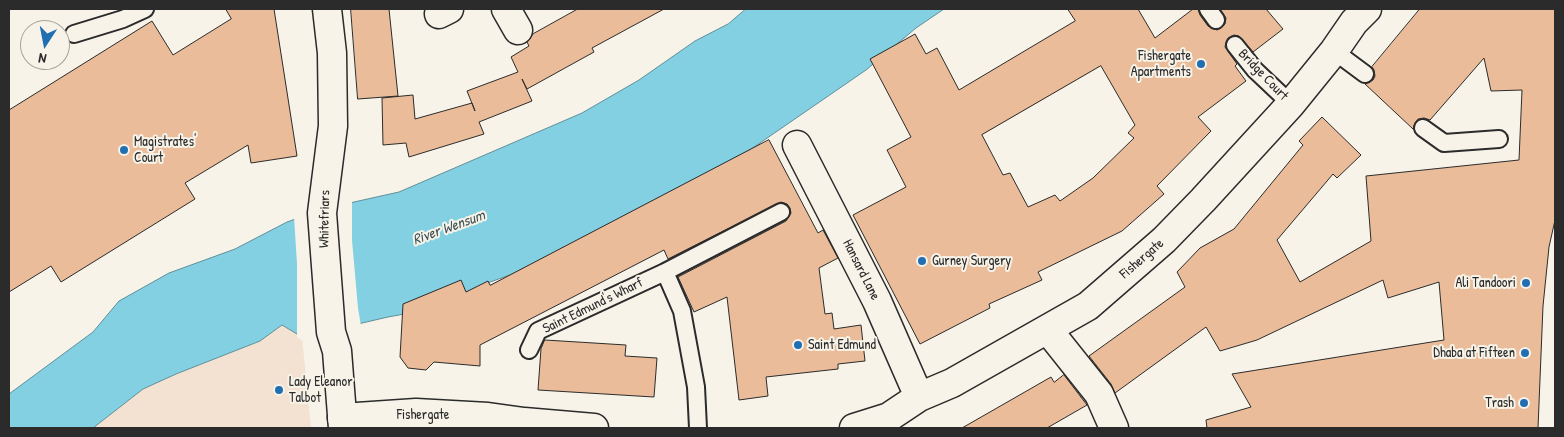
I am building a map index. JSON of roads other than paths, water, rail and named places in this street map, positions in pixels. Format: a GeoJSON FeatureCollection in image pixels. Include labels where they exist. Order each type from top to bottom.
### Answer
{"type":"FeatureCollection","features":[{"type":"Feature","properties":{"kind":"street","name":"Whitefriars"},"geometry":{"type":"LineString","coordinates":[[327,9],[332,53],[333,126],[322,214],[331,332],[337,352],[343,423]]}},
{"type":"Feature","properties":{"kind":"street","name":"Fishergate"},"geometry":{"type":"LineString","coordinates":[[854,428],[889,417],[919,397],[952,384],[1088,306],[1164,240],[1203,200],[1291,104],[1334,51],[1354,22],[1367,9]]}},
{"type":"Feature","properties":{"kind":"street","name":"Hansard Lane"},"geometry":{"type":"LineString","coordinates":[[797,145],[877,302],[919,397]]}},
{"type":"Feature","properties":{"kind":"street"},"geometry":{"type":"LineString","coordinates":[[1048,330],[1099,394],[1114,428]]}},
{"type":"Feature","properties":{"kind":"street","name":"Fishergate"},"geometry":{"type":"LineString","coordinates":[[343,423],[416,413],[488,416],[524,422],[594,428]]}},
{"type":"Feature","properties":{"kind":"lane"},"geometry":{"type":"LineString","coordinates":[[74,34],[146,9]]}},
{"type":"Feature","properties":{"kind":"lane","name":"Bridge Court"},"geometry":{"type":"LineString","coordinates":[[1235,46],[1255,70],[1291,104]]}},
{"type":"Feature","properties":{"kind":"lane"},"geometry":{"type":"LineString","coordinates":[[1334,51],[1365,74]]}},
{"type":"Feature","properties":{"kind":"lane"},"geometry":{"type":"LineString","coordinates":[[1423,128],[1444,143],[1499,139]]}},
{"type":"Feature","properties":{"kind":"lane","name":"Saint Edmund's Wharf"},"geometry":{"type":"LineString","coordinates":[[529,350],[538,331],[665,272],[781,212]]}},
{"type":"Feature","properties":{"kind":"lane"},"geometry":{"type":"LineString","coordinates":[[665,272],[682,311],[696,387],[698,428]]}},
{"type":"Feature","properties":{"kind":"water","name":"River Wensum"},"geometry":{"type":"Polygon","coordinates":[[[746,9],[944,9],[916,28],[866,70],[712,176],[551,260],[482,285],[432,309],[302,337],[282,325],[260,341],[143,389],[93,428],[9,428],[9,394],[93,332],[119,301],[169,273],[235,249],[287,222],[327,208],[399,192],[582,113],[639,80],[695,41],[728,24],[746,9]]]}},
{"type":"Feature","properties":{"kind":"place","name":"Fishergate Apartments"},"geometry":{"type":"Point","coordinates":[1201,64]}},
{"type":"Feature","properties":{"kind":"place","name":"Magistrates' Court"},"geometry":{"type":"Point","coordinates":[124,150]}},
{"type":"Feature","properties":{"kind":"place","name":"Gurney Surgery"},"geometry":{"type":"Point","coordinates":[922,261]}},
{"type":"Feature","properties":{"kind":"place","name":"Ali Tandoori"},"geometry":{"type":"Point","coordinates":[1526,283]}},
{"type":"Feature","properties":{"kind":"place","name":"Saint Edmund"},"geometry":{"type":"Point","coordinates":[798,345]}},
{"type":"Feature","properties":{"kind":"place","name":"Dhaba at Fifteen"},"geometry":{"type":"Point","coordinates":[1525,353]}},
{"type":"Feature","properties":{"kind":"place","name":"Lady Eleanor Talbot"},"geometry":{"type":"Point","coordinates":[279,390]}},
{"type":"Feature","properties":{"kind":"place","name":"Trash"},"geometry":{"type":"Point","coordinates":[1524,403]}}]}
